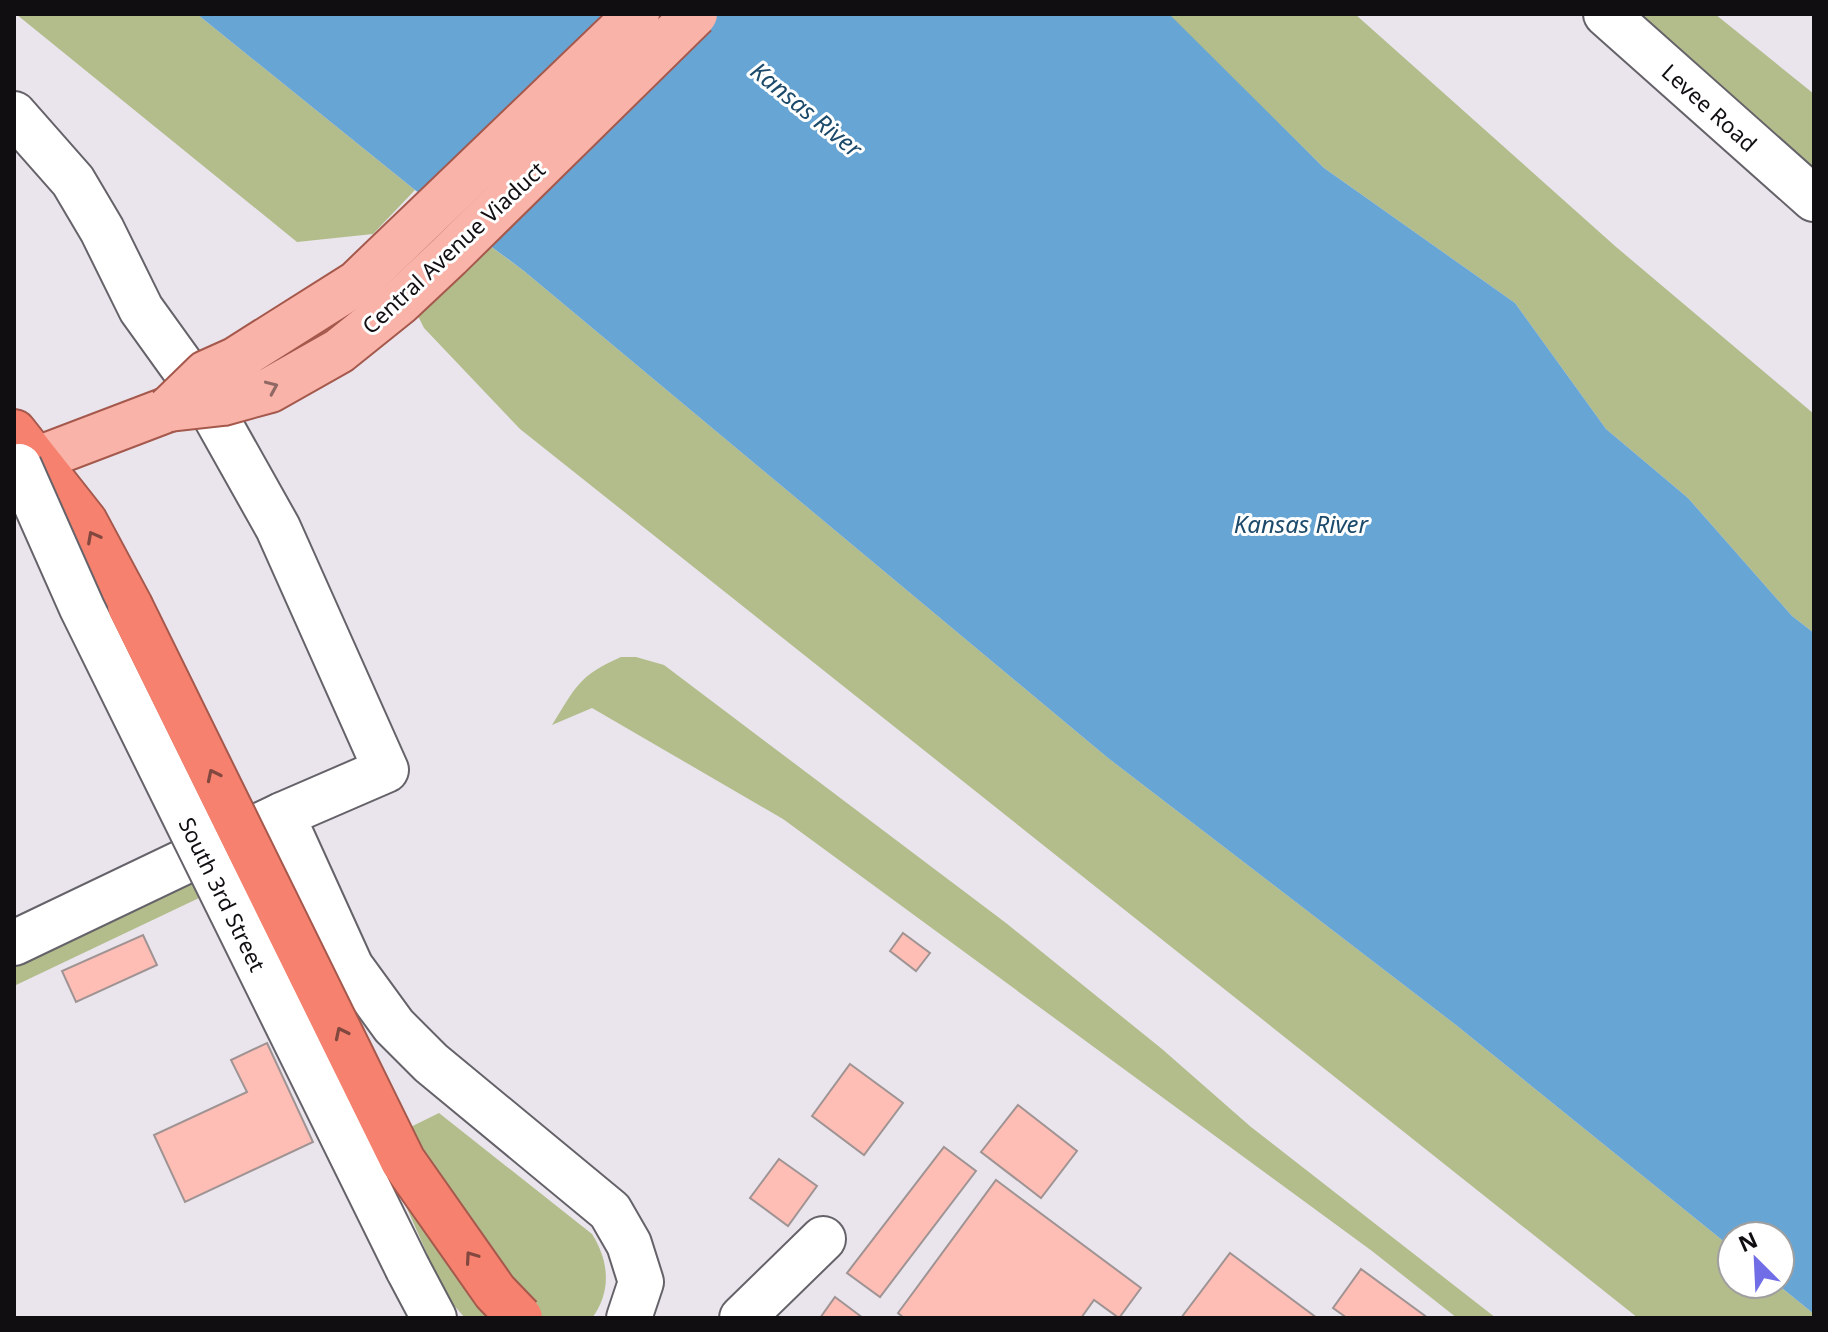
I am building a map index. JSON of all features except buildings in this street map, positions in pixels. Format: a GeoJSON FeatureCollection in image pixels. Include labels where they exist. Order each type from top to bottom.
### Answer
{"type":"FeatureCollection","features":[{"type":"Feature","properties":{"kind":"highway"},"geometry":{"type":"LineString","coordinates":[[16,455],[85,522],[130,606],[403,1161],[495,1292],[520,1318]]}},
{"type":"Feature","properties":{"kind":"main road","name":"Central Avenue Viaduct"},"geometry":{"type":"LineString","coordinates":[[169,409],[206,373],[235,360],[357,283],[637,14]]}},
{"type":"Feature","properties":{"kind":"main road","name":"Central Avenue Viaduct"},"geometry":{"type":"LineString","coordinates":[[16,455],[169,409],[223,403],[270,390],[339,351],[400,302],[449,256],[695,14]]}},
{"type":"Feature","properties":{"kind":"street"},"geometry":{"type":"LineString","coordinates":[[317,339],[416,259],[665,14]]}},
{"type":"Feature","properties":{"kind":"street","name":"Levee Road"},"geometry":{"type":"LineString","coordinates":[[1606,14],[1814,199]]}},
{"type":"Feature","properties":{"kind":"street"},"geometry":{"type":"LineString","coordinates":[[14,114],[73,181],[141,309],[205,398],[278,528],[386,770],[282,815],[14,943]]}},
{"type":"Feature","properties":{"kind":"street","name":"South 3rd Street"},"geometry":{"type":"LineString","coordinates":[[16,455],[82,608],[434,1318]]}},
{"type":"Feature","properties":{"kind":"street"},"geometry":{"type":"LineString","coordinates":[[282,815],[351,967],[394,1026],[431,1063],[610,1211],[629,1244],[641,1282],[634,1316]]}},
{"type":"Feature","properties":{"kind":"street"},"geometry":{"type":"LineString","coordinates":[[742,1318],[823,1239]]}},
{"type":"Feature","properties":{"kind":"green space"},"geometry":{"type":"Polygon","coordinates":[[[16,14],[197,14],[415,190],[373,234],[297,242],[16,14]]]}},
{"type":"Feature","properties":{"kind":"green space"},"geometry":{"type":"Polygon","coordinates":[[[1168,14],[1355,14],[1615,246],[1814,414],[1814,633],[1792,616],[1688,498],[1606,429],[1515,303],[1324,168],[1168,14]]]}},
{"type":"Feature","properties":{"kind":"green space"},"geometry":{"type":"Polygon","coordinates":[[[1586,14],[1715,14],[1814,94],[1814,213],[1586,14]]]}},
{"type":"Feature","properties":{"kind":"green space"},"geometry":{"type":"Polygon","coordinates":[[[482,240],[524,271],[1108,758],[1456,1025],[1716,1235],[1716,1300],[1796,1299],[1814,1314],[1814,1318],[1638,1318],[520,429],[424,328],[414,308],[482,240]]]}},
{"type":"Feature","properties":{"kind":"green space"},"geometry":{"type":"Polygon","coordinates":[[[621,657],[636,657],[664,665],[1006,923],[1162,1049],[1251,1127],[1496,1318],[1457,1318],[1372,1251],[783,819],[592,708],[552,725],[579,684],[595,670],[621,657]]]}},
{"type":"Feature","properties":{"kind":"green space"},"geometry":{"type":"Polygon","coordinates":[[[189,878],[199,898],[14,986],[14,961],[189,878]]]}},
{"type":"Feature","properties":{"kind":"green space"},"geometry":{"type":"Polygon","coordinates":[[[439,1113],[592,1234],[602,1255],[606,1276],[603,1297],[592,1318],[465,1318],[451,1302],[378,1143],[439,1113]]]}},
{"type":"Feature","properties":{"kind":"water","name":"Kansas River"},"geometry":{"type":"Polygon","coordinates":[[[197,14],[1169,14],[1324,168],[1515,303],[1606,429],[1688,498],[1792,616],[1814,633],[1814,1314],[1796,1299],[1796,1220],[1716,1220],[1716,1235],[1456,1025],[1108,758],[524,271],[415,190],[197,14]]]}}]}
